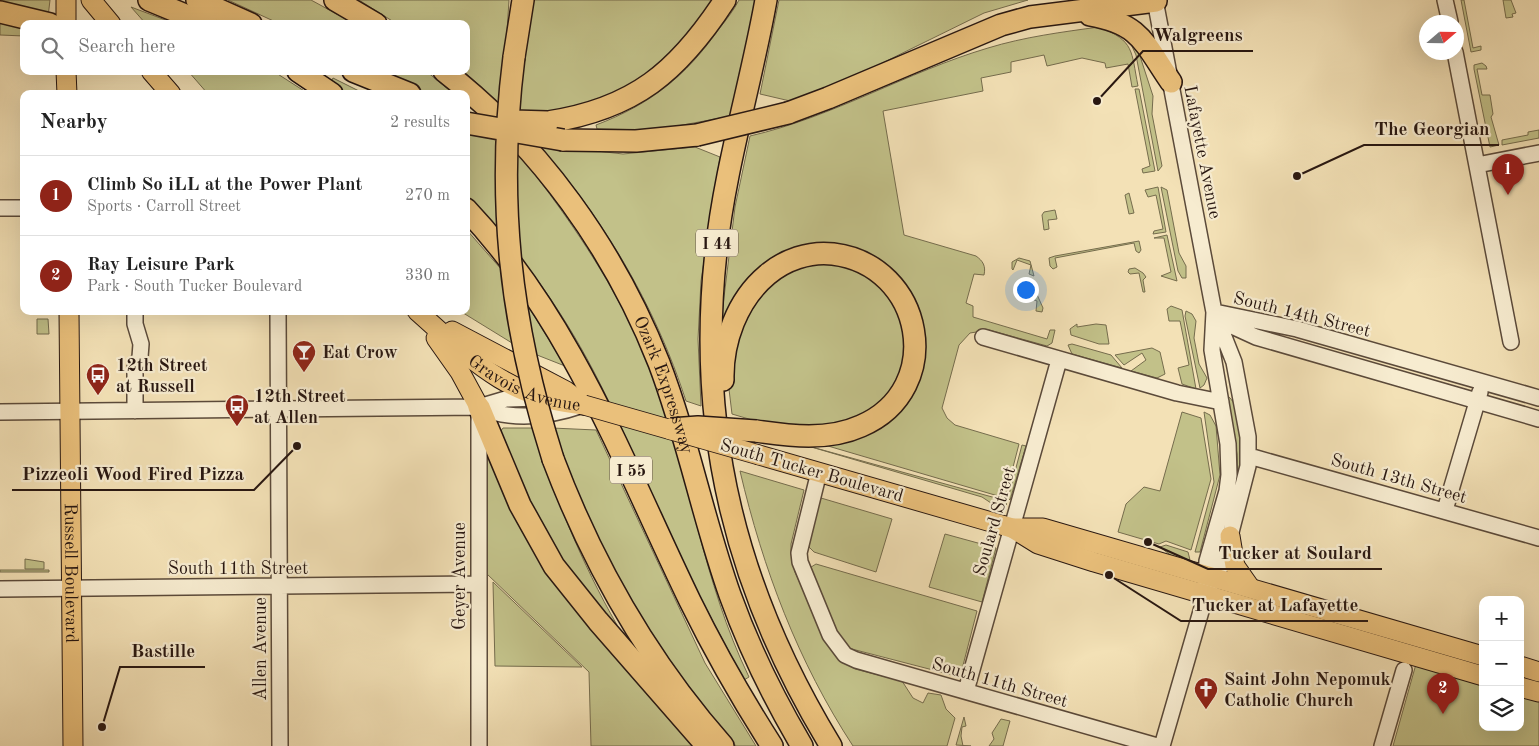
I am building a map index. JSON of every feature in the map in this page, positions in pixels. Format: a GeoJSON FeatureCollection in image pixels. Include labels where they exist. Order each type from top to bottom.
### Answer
{"type":"FeatureCollection","features":[{"type":"Feature","properties":{"kind":"highway"},"geometry":{"type":"LineString","coordinates":[[149,0],[197,20]]}},
{"type":"Feature","properties":{"kind":"highway"},"geometry":{"type":"LineString","coordinates":[[197,0],[242,20]]}},
{"type":"Feature","properties":{"kind":"highway"},"geometry":{"type":"LineString","coordinates":[[335,0],[369,20]]}},
{"type":"Feature","properties":{"kind":"highway"},"geometry":{"type":"LineString","coordinates":[[523,0],[510,92],[506,177],[510,266],[524,356],[553,459],[584,534],[625,614],[669,681],[723,746]]}},
{"type":"Feature","properties":{"kind":"highway"},"geometry":{"type":"LineString","coordinates":[[470,111],[502,120],[548,122],[576,118],[601,111],[647,87],[669,70],[690,48],[725,0]]}},
{"type":"Feature","properties":{"kind":"highway","name":"I 44"},"geometry":{"type":"LineString","coordinates":[[766,0],[716,250],[710,313],[711,381],[716,430],[726,490],[740,547],[760,606],[785,664],[831,746]]}},
{"type":"Feature","properties":{"kind":"highway"},"geometry":{"type":"LineString","coordinates":[[470,124],[563,140],[636,141],[698,135],[788,113],[844,92],[988,30],[1030,18],[1158,0]]}},
{"type":"Feature","properties":{"kind":"highway"},"geometry":{"type":"LineString","coordinates":[[0,12],[33,20]]}},
{"type":"Feature","properties":{"kind":"highway"},"geometry":{"type":"LineString","coordinates":[[1068,12],[1110,19],[1127,25],[1138,36],[1171,82]]}},
{"type":"Feature","properties":{"kind":"highway"},"geometry":{"type":"LineString","coordinates":[[304,75],[326,90]]}},
{"type":"Feature","properties":{"kind":"highway"},"geometry":{"type":"LineString","coordinates":[[352,75],[379,90]]}},
{"type":"Feature","properties":{"kind":"highway"},"geometry":{"type":"LineString","coordinates":[[363,75],[400,90]]}},
{"type":"Feature","properties":{"kind":"highway","name":"Ozark Expressway"},"geometry":{"type":"LineString","coordinates":[[448,75],[465,90]]}},
{"type":"Feature","properties":{"kind":"highway","name":"Ozark Expressway"},"geometry":{"type":"LineString","coordinates":[[470,95],[523,144],[573,206],[618,277],[641,321],[662,372],[689,454],[716,553],[745,636],[763,677],[802,746]]}},
{"type":"Feature","properties":{"kind":"highway","name":"I 55"},"geometry":{"type":"LineString","coordinates":[[470,214],[528,283],[576,362],[616,438],[687,594],[721,661],[772,746]]}},
{"type":"Feature","properties":{"kind":"highway"},"geometry":{"type":"LineString","coordinates":[[671,429],[717,428],[756,431],[806,436],[850,431],[881,415],[899,398],[913,365],[915,342],[912,320],[897,289],[875,268],[857,259],[844,255],[811,254],[784,264],[771,272],[747,297],[734,322],[722,369],[726,490]]}},
{"type":"Feature","properties":{"kind":"highway"},"geometry":{"type":"LineString","coordinates":[[479,407],[520,505],[554,566],[579,599],[707,746]]}},
{"type":"Feature","properties":{"kind":"main road"},"geometry":{"type":"LineString","coordinates":[[66,0],[66,20]]}},
{"type":"Feature","properties":{"kind":"main road"},"geometry":{"type":"LineString","coordinates":[[91,0],[108,20]]}},
{"type":"Feature","properties":{"kind":"main road"},"geometry":{"type":"LineString","coordinates":[[66,75],[67,90]]}},
{"type":"Feature","properties":{"kind":"main road"},"geometry":{"type":"LineString","coordinates":[[154,75],[168,90]]}},
{"type":"Feature","properties":{"kind":"main road","name":"Russell Boulevard"},"geometry":{"type":"LineString","coordinates":[[69,315],[73,746]]}},
{"type":"Feature","properties":{"kind":"main road"},"geometry":{"type":"LineString","coordinates":[[420,315],[460,372],[479,407]]}},
{"type":"Feature","properties":{"kind":"main road","name":"Gravois Avenue"},"geometry":{"type":"LineString","coordinates":[[422,315],[491,372],[523,392],[541,398],[584,405]]}},
{"type":"Feature","properties":{"kind":"main road","name":"Gravois Avenue"},"geometry":{"type":"LineString","coordinates":[[424,315],[486,350],[566,391],[584,405]]}},
{"type":"Feature","properties":{"kind":"main road","name":"South Tucker Boulevard"},"geometry":{"type":"LineString","coordinates":[[584,405],[1012,528],[1038,544],[1479,675]]}},
{"type":"Feature","properties":{"kind":"main road","name":"South Tucker Boulevard"},"geometry":{"type":"LineString","coordinates":[[1012,528],[1043,528],[1249,586],[1479,655]]}},
{"type":"Feature","properties":{"kind":"main road"},"geometry":{"type":"LineString","coordinates":[[1230,536],[1235,566],[1249,586]]}},
{"type":"Feature","properties":{"kind":"main road"},"geometry":{"type":"LineString","coordinates":[[1524,667],[1539,672]]}},
{"type":"Feature","properties":{"kind":"main road"},"geometry":{"type":"LineString","coordinates":[[1524,688],[1539,692]]}},
{"type":"Feature","properties":{"kind":"street","name":"Lafayette Avenue"},"geometry":{"type":"LineString","coordinates":[[1158,0],[1171,82],[1214,312],[1234,362],[1249,456],[1243,494],[1230,536],[1210,575]]}},
{"type":"Feature","properties":{"kind":"street"},"geometry":{"type":"LineString","coordinates":[[1445,0],[1448,15]]}},
{"type":"Feature","properties":{"kind":"street"},"geometry":{"type":"LineString","coordinates":[[1457,60],[1511,342]]}},
{"type":"Feature","properties":{"kind":"street"},"geometry":{"type":"LineString","coordinates":[[1477,165],[1539,153]]}},
{"type":"Feature","properties":{"kind":"street"},"geometry":{"type":"LineString","coordinates":[[0,208],[20,208]]}},
{"type":"Feature","properties":{"kind":"street","name":"Lafayette Avenue"},"geometry":{"type":"LineString","coordinates":[[1162,746],[1206,594],[1229,475],[1228,444],[1212,350],[1214,312]]}},
{"type":"Feature","properties":{"kind":"street","name":"South 14th Street"},"geometry":{"type":"LineString","coordinates":[[1214,312],[1297,329],[1539,398]]}},
{"type":"Feature","properties":{"kind":"street","name":"South 14th Street"},"geometry":{"type":"LineString","coordinates":[[1214,312],[1232,326],[1256,337],[1539,419]]}},
{"type":"Feature","properties":{"kind":"street"},"geometry":{"type":"LineString","coordinates":[[135,315],[135,324],[141,344],[140,356],[135,366],[136,411]]}},
{"type":"Feature","properties":{"kind":"street","name":"Allen Avenue"},"geometry":{"type":"LineString","coordinates":[[278,315],[280,746]]}},
{"type":"Feature","properties":{"kind":"street"},"geometry":{"type":"LineString","coordinates":[[983,337],[1199,399],[1221,402]]}},
{"type":"Feature","properties":{"kind":"street","name":"Soulard Street"},"geometry":{"type":"LineString","coordinates":[[966,692],[1058,360]]}},
{"type":"Feature","properties":{"kind":"street"},"geometry":{"type":"LineString","coordinates":[[1445,510],[1483,383]]}},
{"type":"Feature","properties":{"kind":"street"},"geometry":{"type":"LineString","coordinates":[[0,412],[479,407],[506,399],[541,398]]}},
{"type":"Feature","properties":{"kind":"street"},"geometry":{"type":"LineString","coordinates":[[479,407],[501,415],[534,415],[558,412],[584,405]]}},
{"type":"Feature","properties":{"kind":"street","name":"Geyer Avenue"},"geometry":{"type":"LineString","coordinates":[[479,407],[477,584],[479,746]]}},
{"type":"Feature","properties":{"kind":"street","name":"South 13th Street"},"geometry":{"type":"LineString","coordinates":[[1249,456],[1539,538]]}},
{"type":"Feature","properties":{"kind":"street","name":"South 11th Street"},"geometry":{"type":"LineString","coordinates":[[819,472],[799,553],[800,562],[822,618],[837,647],[856,660],[1157,746]]}},
{"type":"Feature","properties":{"kind":"street","name":"South 11th Street"},"geometry":{"type":"LineString","coordinates":[[0,589],[477,584]]}},
{"type":"Feature","properties":{"kind":"street"},"geometry":{"type":"LineString","coordinates":[[1382,746],[1404,670]]}},
{"type":"Feature","properties":{"kind":"shaded area"},"geometry":{"type":"Polygon","coordinates":[[[0,0],[50,0],[48,17],[0,7],[0,0]]]}},
{"type":"Feature","properties":{"kind":"shaded area"},"geometry":{"type":"Polygon","coordinates":[[[228,0],[311,0],[348,20],[271,20],[228,0]]]}},
{"type":"Feature","properties":{"kind":"shaded area"},"geometry":{"type":"Polygon","coordinates":[[[359,0],[509,0],[506,47],[532,0],[715,0],[691,34],[637,85],[562,115],[570,148],[623,154],[695,147],[720,157],[701,281],[698,339],[701,406],[686,401],[669,354],[648,308],[624,263],[597,221],[568,180],[535,141],[467,75],[470,75],[470,20],[391,20],[359,0]]]}},
{"type":"Feature","properties":{"kind":"shaded area"},"geometry":{"type":"Polygon","coordinates":[[[739,0],[757,0],[731,116],[656,130],[597,129],[596,125],[634,108],[680,75],[706,46],[739,0]]]}},
{"type":"Feature","properties":{"kind":"shaded area"},"geometry":{"type":"Polygon","coordinates":[[[779,0],[1028,0],[984,13],[862,73],[790,101],[760,94],[779,0]]]}},
{"type":"Feature","properties":{"kind":"shaded area"},"geometry":{"type":"Polygon","coordinates":[[[1461,0],[1464,0],[1473,48],[1481,46],[1481,50],[1471,52],[1461,0]]]}},
{"type":"Feature","properties":{"kind":"shaded area"},"geometry":{"type":"Polygon","coordinates":[[[1503,0],[1511,0],[1516,13],[1512,14],[1513,17],[1506,18],[1503,0]]]}},
{"type":"Feature","properties":{"kind":"shaded area"},"geometry":{"type":"Polygon","coordinates":[[[131,7],[165,20],[142,20],[131,7]]]}},
{"type":"Feature","properties":{"kind":"shaded area"},"geometry":{"type":"Polygon","coordinates":[[[0,19],[20,23],[20,36],[0,35],[0,19]]]}},
{"type":"Feature","properties":{"kind":"shaded area"},"geometry":{"type":"Polygon","coordinates":[[[1099,27],[1119,37],[1129,49],[1138,86],[1132,87],[1128,64],[1106,68],[1105,63],[1082,58],[1047,66],[1044,55],[1011,62],[1011,72],[981,78],[983,91],[883,111],[904,235],[976,256],[980,260],[985,272],[984,275],[974,274],[966,303],[973,306],[973,317],[1047,339],[1050,330],[1055,330],[1052,343],[1047,346],[989,330],[970,333],[959,345],[942,408],[947,418],[955,425],[1019,444],[1005,498],[811,441],[904,402],[913,300],[812,247],[726,323],[721,322],[735,207],[750,136],[811,118],[928,69],[988,48],[1029,38],[1099,27]]]}},
{"type":"Feature","properties":{"kind":"shaded area"},"geometry":{"type":"Polygon","coordinates":[[[1130,42],[1138,50],[1153,96],[1152,114],[1162,166],[1158,171],[1136,55],[1130,42]]]}},
{"type":"Feature","properties":{"kind":"shaded area"},"geometry":{"type":"Polygon","coordinates":[[[1482,63],[1487,69],[1477,69],[1482,95],[1490,95],[1493,114],[1491,117],[1499,145],[1490,147],[1474,69],[1474,65],[1482,63]]]}},
{"type":"Feature","properties":{"kind":"shaded area"},"geometry":{"type":"Polygon","coordinates":[[[191,75],[279,75],[303,90],[205,90],[191,75]]]}},
{"type":"Feature","properties":{"kind":"shaded area"},"geometry":{"type":"Polygon","coordinates":[[[382,75],[431,75],[449,90],[413,90],[382,75]]]}},
{"type":"Feature","properties":{"kind":"shaded area"},"geometry":{"type":"Polygon","coordinates":[[[333,78],[357,90],[342,90],[331,82],[333,78]]]}},
{"type":"Feature","properties":{"kind":"shaded area"},"geometry":{"type":"Polygon","coordinates":[[[1135,89],[1139,89],[1155,171],[1143,173],[1142,169],[1150,166],[1135,89]]]}},
{"type":"Feature","properties":{"kind":"shaded area"},"geometry":{"type":"Polygon","coordinates":[[[1539,130],[1539,138],[1502,145],[1502,140],[1528,135],[1528,132],[1539,130]]]}},
{"type":"Feature","properties":{"kind":"shaded area"},"geometry":{"type":"Polygon","coordinates":[[[470,133],[496,138],[513,150],[521,159],[573,227],[600,268],[624,311],[645,355],[667,415],[708,567],[733,641],[749,677],[744,680],[675,547],[631,448],[593,370],[566,323],[536,278],[470,200],[470,133]]]}},
{"type":"Feature","properties":{"kind":"shaded area"},"geometry":{"type":"Polygon","coordinates":[[[1158,187],[1166,232],[1153,234],[1154,231],[1163,229],[1156,195],[1148,197],[1145,190],[1158,187]]]}},
{"type":"Feature","properties":{"kind":"shaded area"},"geometry":{"type":"Polygon","coordinates":[[[1161,187],[1167,190],[1179,253],[1186,266],[1186,278],[1182,278],[1178,271],[1161,187]]]}},
{"type":"Feature","properties":{"kind":"shaded area"},"geometry":{"type":"Polygon","coordinates":[[[1129,193],[1134,213],[1129,214],[1125,195],[1129,193]]]}},
{"type":"Feature","properties":{"kind":"shaded area"},"geometry":{"type":"Polygon","coordinates":[[[1055,210],[1057,219],[1048,220],[1049,229],[1044,230],[1042,215],[1044,212],[1055,210]]]}},
{"type":"Feature","properties":{"kind":"shaded area"},"geometry":{"type":"Polygon","coordinates":[[[470,234],[501,269],[512,343],[466,315],[470,315],[470,234]]]}},
{"type":"Feature","properties":{"kind":"shaded area"},"geometry":{"type":"Polygon","coordinates":[[[1167,235],[1177,281],[1161,276],[1171,272],[1164,238],[1154,238],[1167,235]]]}},
{"type":"Feature","properties":{"kind":"shaded area"},"geometry":{"type":"Polygon","coordinates":[[[1139,241],[1141,250],[1139,253],[1136,251],[1134,243],[1055,258],[1057,267],[1053,269],[1050,266],[1049,258],[1055,256],[1139,241]]]}},
{"type":"Feature","properties":{"kind":"shaded area"},"geometry":{"type":"Polygon","coordinates":[[[1019,258],[1030,261],[1034,276],[1029,274],[1031,265],[1017,260],[1012,269],[1012,262],[1019,258]]]}},
{"type":"Feature","properties":{"kind":"shaded area"},"geometry":{"type":"Polygon","coordinates":[[[828,260],[881,281],[907,325],[904,372],[878,409],[821,430],[759,422],[732,414],[728,381],[730,358],[753,298],[786,270],[828,260]]]}},
{"type":"Feature","properties":{"kind":"shaded area"},"geometry":{"type":"Polygon","coordinates":[[[1135,268],[1146,277],[1143,280],[1145,292],[1143,292],[1139,273],[1130,274],[1128,272],[1129,269],[1135,268]]]}},
{"type":"Feature","properties":{"kind":"shaded area"},"geometry":{"type":"Polygon","coordinates":[[[1035,290],[1043,308],[1042,312],[1036,311],[1037,301],[1032,299],[1035,290]]]}},
{"type":"Feature","properties":{"kind":"shaded area"},"geometry":{"type":"Polygon","coordinates":[[[522,296],[565,366],[532,353],[522,296]]]}},
{"type":"Feature","properties":{"kind":"shaded area"},"geometry":{"type":"Polygon","coordinates":[[[1171,306],[1182,310],[1196,389],[1182,384],[1178,368],[1189,365],[1180,321],[1169,321],[1167,309],[1171,306]]]}},
{"type":"Feature","properties":{"kind":"shaded area"},"geometry":{"type":"Polygon","coordinates":[[[1186,311],[1192,314],[1196,321],[1194,338],[1199,364],[1207,378],[1204,385],[1200,388],[1185,316],[1186,311]]]}},
{"type":"Feature","properties":{"kind":"shaded area"},"geometry":{"type":"Polygon","coordinates":[[[37,319],[48,319],[49,334],[37,334],[37,319]]]}},
{"type":"Feature","properties":{"kind":"shaded area"},"geometry":{"type":"Polygon","coordinates":[[[1077,324],[1077,327],[1096,324],[1106,325],[1109,344],[1099,344],[1071,335],[1070,329],[1077,324]]]}},
{"type":"Feature","properties":{"kind":"shaded area"},"geometry":{"type":"Polygon","coordinates":[[[1072,344],[1111,355],[1122,368],[1072,354],[1068,345],[1072,344]]]}},
{"type":"Feature","properties":{"kind":"shaded area"},"geometry":{"type":"Polygon","coordinates":[[[1152,348],[1160,352],[1165,374],[1157,378],[1131,371],[1146,360],[1142,353],[1124,365],[1115,355],[1152,348]]]}},
{"type":"Feature","properties":{"kind":"shaded area"},"geometry":{"type":"Polygon","coordinates":[[[1228,396],[1234,403],[1240,424],[1241,449],[1238,481],[1237,454],[1228,396]]]}},
{"type":"Feature","properties":{"kind":"shaded area"},"geometry":{"type":"Polygon","coordinates":[[[1182,412],[1201,418],[1211,479],[1191,550],[1166,541],[1159,544],[1118,532],[1126,504],[1144,487],[1160,491],[1182,412]]]}},
{"type":"Feature","properties":{"kind":"shaded area"},"geometry":{"type":"Polygon","coordinates":[[[1204,412],[1210,415],[1216,426],[1220,475],[1200,552],[1195,552],[1214,482],[1204,412]]]}},
{"type":"Feature","properties":{"kind":"shaded area"},"geometry":{"type":"Polygon","coordinates":[[[503,428],[533,428],[550,479],[580,553],[617,625],[613,628],[553,555],[500,432],[503,428]]]}},
{"type":"Feature","properties":{"kind":"shaded area"},"geometry":{"type":"Polygon","coordinates":[[[552,428],[596,430],[705,663],[756,746],[736,746],[678,676],[646,629],[592,532],[552,428]]]}},
{"type":"Feature","properties":{"kind":"shaded area"},"geometry":{"type":"Polygon","coordinates":[[[801,444],[1003,500],[1007,504],[1004,507],[994,505],[982,497],[801,444]]]}},
{"type":"Feature","properties":{"kind":"shaded area"},"geometry":{"type":"Polygon","coordinates":[[[1022,445],[1026,446],[1010,500],[1008,498],[1022,445]]]}},
{"type":"Feature","properties":{"kind":"shaded area"},"geometry":{"type":"Polygon","coordinates":[[[487,454],[509,499],[701,746],[591,746],[589,672],[487,574],[487,454]]]}},
{"type":"Feature","properties":{"kind":"shaded area"},"geometry":{"type":"Polygon","coordinates":[[[740,471],[804,490],[791,544],[791,554],[795,572],[826,641],[841,661],[855,669],[902,681],[913,698],[923,703],[928,693],[941,695],[946,709],[955,718],[947,746],[853,746],[815,681],[784,614],[760,544],[740,471]]]}},
{"type":"Feature","properties":{"kind":"shaded area"},"geometry":{"type":"Polygon","coordinates":[[[821,498],[892,519],[876,572],[814,552],[809,547],[808,542],[821,498]]]}},
{"type":"Feature","properties":{"kind":"shaded area"},"geometry":{"type":"Polygon","coordinates":[[[945,534],[996,548],[982,602],[929,587],[945,534]]]}},
{"type":"Feature","properties":{"kind":"shaded area"},"geometry":{"type":"Polygon","coordinates":[[[1166,545],[1188,552],[1190,560],[1173,557],[1160,547],[1166,545]]]}},
{"type":"Feature","properties":{"kind":"shaded area"},"geometry":{"type":"Polygon","coordinates":[[[25,559],[44,562],[44,569],[25,569],[25,559]]]}},
{"type":"Feature","properties":{"kind":"shaded area"},"geometry":{"type":"Polygon","coordinates":[[[816,564],[977,611],[960,677],[848,648],[839,640],[808,569],[816,564]]]}},
{"type":"Feature","properties":{"kind":"shaded area"},"geometry":{"type":"Polygon","coordinates":[[[0,570],[49,570],[49,572],[0,572],[0,570]]]}},
{"type":"Feature","properties":{"kind":"shaded area"},"geometry":{"type":"Polygon","coordinates":[[[493,582],[582,667],[495,666],[493,582]]]}},
{"type":"Feature","properties":{"kind":"shaded area"},"geometry":{"type":"Polygon","coordinates":[[[1416,664],[1479,684],[1479,731],[1524,731],[1524,697],[1539,701],[1539,746],[1393,746],[1416,664]]]}},
{"type":"Feature","properties":{"kind":"shaded area"},"geometry":{"type":"Polygon","coordinates":[[[964,717],[966,726],[962,727],[961,736],[963,745],[956,745],[964,717]]]}},
{"type":"Feature","properties":{"kind":"shaded area"},"geometry":{"type":"Polygon","coordinates":[[[1001,719],[1010,721],[1003,746],[989,746],[994,739],[992,733],[1001,719]]]}},
{"type":"Feature","properties":{"kind":"place","name":"Walgreens"},"geometry":{"type":"Point","coordinates":[1097,101]}},
{"type":"Feature","properties":{"kind":"place","name":"The Georgian"},"geometry":{"type":"Point","coordinates":[1297,176]}},
{"type":"Feature","properties":{"kind":"place","name":"Climb So iLL at the Power Plant"},"geometry":{"type":"Point","coordinates":[1508,195]}},
{"type":"Feature","properties":{"kind":"place","name":"Eat Crow"},"geometry":{"type":"Point","coordinates":[304,373]}},
{"type":"Feature","properties":{"kind":"place","name":"12th Street at Russell"},"geometry":{"type":"Point","coordinates":[98,396]}},
{"type":"Feature","properties":{"kind":"place","name":"12th Street at Allen"},"geometry":{"type":"Point","coordinates":[237,427]}},
{"type":"Feature","properties":{"kind":"place","name":"Pizzeoli Wood Fired Pizza"},"geometry":{"type":"Point","coordinates":[297,446]}},
{"type":"Feature","properties":{"kind":"place","name":"Tucker at Soulard"},"geometry":{"type":"Point","coordinates":[1148,542]}},
{"type":"Feature","properties":{"kind":"place","name":"Tucker at Lafayette"},"geometry":{"type":"Point","coordinates":[1109,575]}},
{"type":"Feature","properties":{"kind":"place","name":"Saint John Nepomuk Catholic Church"},"geometry":{"type":"Point","coordinates":[1206,710]}},
{"type":"Feature","properties":{"kind":"place","name":"Ray Leisure Park"},"geometry":{"type":"Point","coordinates":[1443,714]}},
{"type":"Feature","properties":{"kind":"place","name":"Bastille"},"geometry":{"type":"Point","coordinates":[102,727]}}]}
